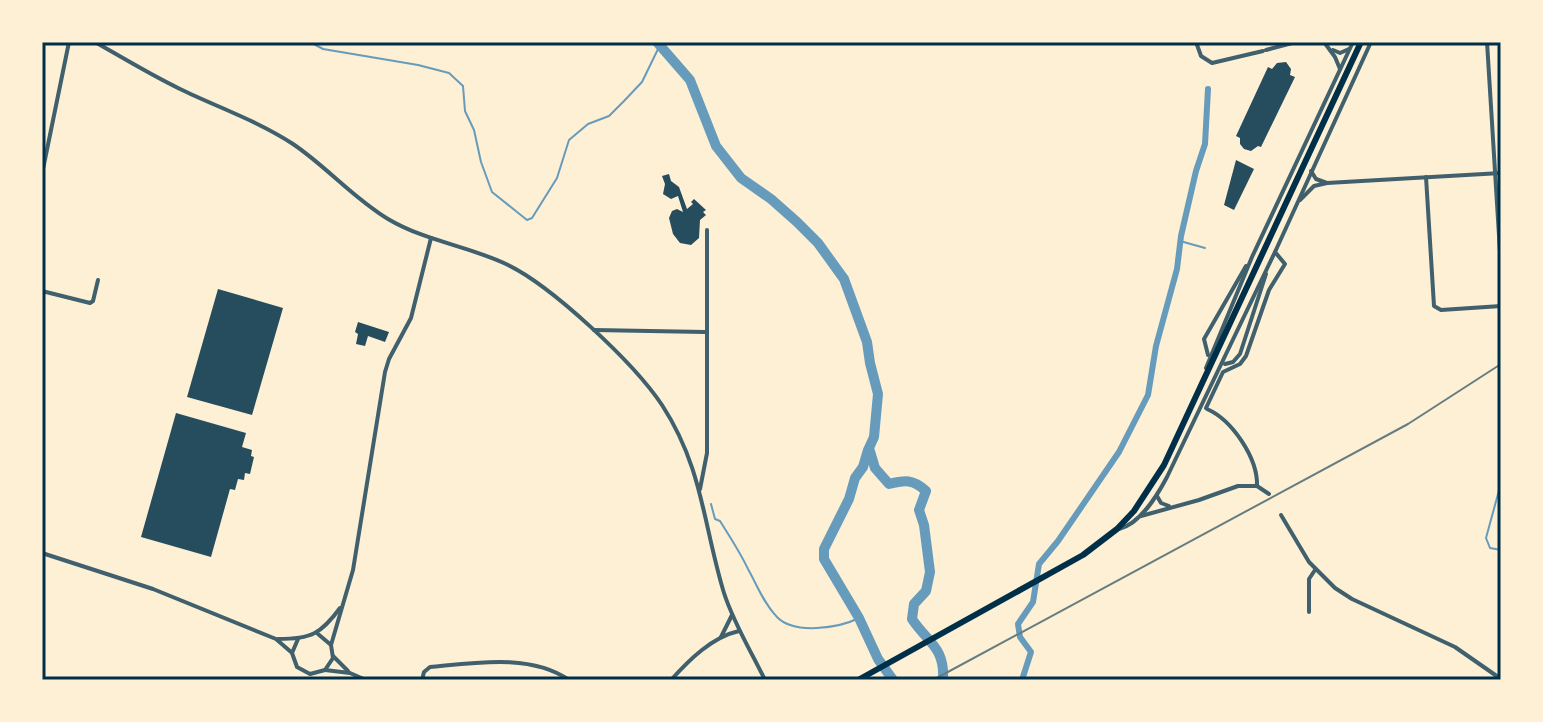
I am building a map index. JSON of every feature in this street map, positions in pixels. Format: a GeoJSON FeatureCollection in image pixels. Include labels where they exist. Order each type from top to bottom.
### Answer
{"type":"FeatureCollection","features":[{"type":"Feature","properties":{"kind":"main road"},"geometry":{"type":"LineString","coordinates":[[858,680],[1061,568],[1117,529],[1150,489],[1198,396],[1361,42]]}},
{"type":"Feature","properties":{"kind":"street"},"geometry":{"type":"LineString","coordinates":[[42,174],[69,42]]}},
{"type":"Feature","properties":{"kind":"street"},"geometry":{"type":"LineString","coordinates":[[95,42],[177,88],[281,137],[321,164],[366,205],[406,229],[509,265],[543,287],[628,363],[661,403],[679,434],[700,489],[716,564],[732,615],[765,679]]}},
{"type":"Feature","properties":{"kind":"street"},"geometry":{"type":"LineString","coordinates":[[1196,42],[1201,56],[1212,63],[1296,42]]}},
{"type":"Feature","properties":{"kind":"street"},"geometry":{"type":"LineString","coordinates":[[1324,42],[1340,53],[1351,46]]}},
{"type":"Feature","properties":{"kind":"street"},"geometry":{"type":"LineString","coordinates":[[1204,407],[1371,42]]}},
{"type":"Feature","properties":{"kind":"street"},"geometry":{"type":"LineString","coordinates":[[1487,42],[1498,173],[1501,268]]}},
{"type":"Feature","properties":{"kind":"street"},"geometry":{"type":"LineString","coordinates":[[1198,396],[1200,382],[1252,257],[1351,46]]}},
{"type":"Feature","properties":{"kind":"street"},"geometry":{"type":"LineString","coordinates":[[1330,48],[1340,69]]}},
{"type":"Feature","properties":{"kind":"street"},"geometry":{"type":"LineString","coordinates":[[1311,171],[1316,179],[1327,183]]}},
{"type":"Feature","properties":{"kind":"street"},"geometry":{"type":"LineString","coordinates":[[1294,209],[1309,189],[1327,183],[1498,173]]}},
{"type":"Feature","properties":{"kind":"street"},"geometry":{"type":"LineString","coordinates":[[1426,177],[1434,306],[1441,310],[1501,306]]}},
{"type":"Feature","properties":{"kind":"street"},"geometry":{"type":"LineString","coordinates":[[700,489],[707,453],[707,230]]}},
{"type":"Feature","properties":{"kind":"street"},"geometry":{"type":"LineString","coordinates":[[350,673],[333,656],[331,645],[353,570],[385,372],[411,318],[431,238]]}},
{"type":"Feature","properties":{"kind":"street"},"geometry":{"type":"LineString","coordinates":[[1117,529],[1126,527],[1157,496],[1223,372],[1240,364],[1246,356],[1269,290],[1285,264],[1275,252]]}},
{"type":"Feature","properties":{"kind":"street"},"geometry":{"type":"LineString","coordinates":[[1208,355],[1204,339],[1252,257]]}},
{"type":"Feature","properties":{"kind":"street"},"geometry":{"type":"LineString","coordinates":[[1225,364],[1233,362],[1240,354],[1269,264]]}},
{"type":"Feature","properties":{"kind":"street"},"geometry":{"type":"LineString","coordinates":[[42,291],[90,303],[94,299],[98,280]]}},
{"type":"Feature","properties":{"kind":"street"},"geometry":{"type":"LineString","coordinates":[[592,330],[707,332]]}},
{"type":"Feature","properties":{"kind":"street"},"geometry":{"type":"LineString","coordinates":[[1204,407],[1233,427],[1258,472],[1257,486]]}},
{"type":"Feature","properties":{"kind":"street"},"geometry":{"type":"LineString","coordinates":[[1139,516],[1238,486],[1257,486],[1269,494]]}},
{"type":"Feature","properties":{"kind":"street"},"geometry":{"type":"LineString","coordinates":[[1157,496],[1161,503],[1172,507]]}},
{"type":"Feature","properties":{"kind":"street"},"geometry":{"type":"LineString","coordinates":[[1281,515],[1315,570],[1352,599],[1434,636],[1473,658],[1501,679]]}},
{"type":"Feature","properties":{"kind":"street"},"geometry":{"type":"LineString","coordinates":[[42,553],[153,589],[276,639],[292,653],[295,665],[304,672],[316,674],[325,670],[350,673],[366,680]]}},
{"type":"Feature","properties":{"kind":"street"},"geometry":{"type":"LineString","coordinates":[[1309,612],[1309,579],[1315,570]]}},
{"type":"Feature","properties":{"kind":"street"},"geometry":{"type":"LineString","coordinates":[[317,634],[328,625],[343,604]]}},
{"type":"Feature","properties":{"kind":"street"},"geometry":{"type":"LineString","coordinates":[[671,680],[694,656],[725,632],[732,615]]}},
{"type":"Feature","properties":{"kind":"street"},"geometry":{"type":"LineString","coordinates":[[713,643],[739,631]]}},
{"type":"Feature","properties":{"kind":"street"},"geometry":{"type":"LineString","coordinates":[[276,639],[298,639],[317,634],[331,645]]}},
{"type":"Feature","properties":{"kind":"street"},"geometry":{"type":"LineString","coordinates":[[292,653],[298,639]]}},
{"type":"Feature","properties":{"kind":"street"},"geometry":{"type":"LineString","coordinates":[[325,670],[333,656]]}},
{"type":"Feature","properties":{"kind":"street"},"geometry":{"type":"LineString","coordinates":[[422,680],[424,672],[430,667],[483,663],[543,667],[569,680]]}},
{"type":"Feature","properties":{"kind":"building"},"geometry":{"type":"Polygon","coordinates":[[[1286,62],[1291,69],[1290,75],[1295,77],[1261,147],[1251,151],[1244,149],[1236,136],[1268,67],[1272,69],[1277,63],[1286,62]]]}},
{"type":"Feature","properties":{"kind":"building"},"geometry":{"type":"Polygon","coordinates":[[[1236,160],[1254,169],[1234,210],[1224,205],[1236,160]]]}},
{"type":"Feature","properties":{"kind":"building"},"geometry":{"type":"Polygon","coordinates":[[[669,174],[671,181],[679,187],[687,209],[694,199],[706,210],[703,212],[706,215],[700,220],[699,238],[691,245],[680,243],[673,234],[669,218],[672,211],[677,209],[683,212],[678,196],[671,199],[663,194],[665,184],[662,176],[669,174]]]}},
{"type":"Feature","properties":{"kind":"building"},"geometry":{"type":"Polygon","coordinates":[[[218,289],[283,308],[252,415],[187,397],[218,289]]]}},
{"type":"Feature","properties":{"kind":"building"},"geometry":{"type":"Polygon","coordinates":[[[358,322],[389,332],[385,342],[368,336],[365,346],[356,344],[358,322]]]}},
{"type":"Feature","properties":{"kind":"building"},"geometry":{"type":"Polygon","coordinates":[[[176,413],[246,433],[242,447],[252,450],[251,456],[254,457],[250,474],[245,473],[244,480],[238,479],[235,490],[230,489],[211,557],[141,537],[176,413]]]}},
{"type":"Feature","properties":{"kind":"waterway"},"geometry":{"type":"LineString","coordinates":[[310,42],[323,49],[449,73],[463,86],[465,111],[474,130],[492,192],[527,220],[532,218],[557,178],[569,140],[588,124],[609,116],[624,101],[642,82],[659,47]]}},
{"type":"Feature","properties":{"kind":"waterway"},"geometry":{"type":"LineString","coordinates":[[657,42],[690,80],[716,146],[741,178],[797,222],[818,243],[844,279],[867,342],[878,394],[874,437],[869,448],[875,468],[889,484],[909,482],[926,491],[919,510],[930,572],[926,591],[914,604],[912,619],[938,653],[943,680]]}},
{"type":"Feature","properties":{"kind":"waterway"},"geometry":{"type":"LineString","coordinates":[[1022,680],[1031,652],[1020,637],[1018,624],[1033,602],[1039,564],[1119,452],[1148,395],[1156,346],[1205,144],[1208,89]]}},
{"type":"Feature","properties":{"kind":"waterway"},"geometry":{"type":"LineString","coordinates":[[1180,241],[1205,248]]}},
{"type":"Feature","properties":{"kind":"waterway"},"geometry":{"type":"LineString","coordinates":[[868,450],[849,499],[824,549],[824,559],[859,618],[878,659],[893,680]]}},
{"type":"Feature","properties":{"kind":"waterway"},"geometry":{"type":"LineString","coordinates":[[1501,483],[1486,538],[1490,548],[1501,550]]}},
{"type":"Feature","properties":{"kind":"waterway"},"geometry":{"type":"LineString","coordinates":[[711,504],[715,519],[720,521],[764,600],[777,617],[785,623],[805,628],[840,625],[859,618]]}},
{"type":"Feature","properties":{"kind":"railway"},"geometry":{"type":"LineString","coordinates":[[933,680],[1408,424],[1501,364]]}}]}
